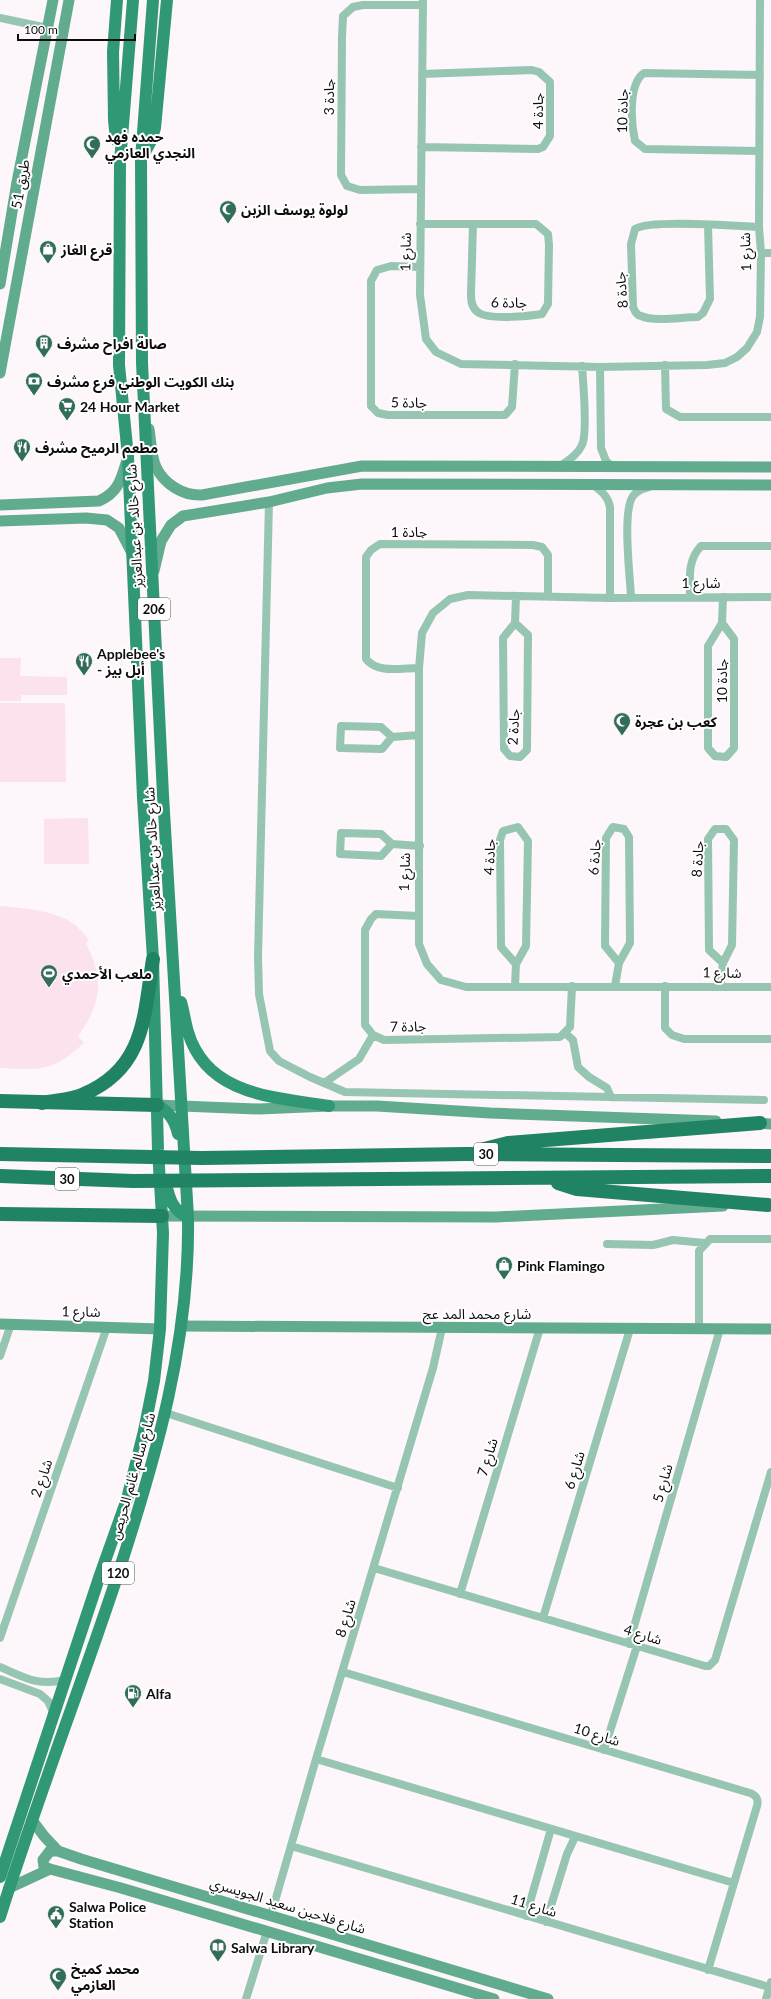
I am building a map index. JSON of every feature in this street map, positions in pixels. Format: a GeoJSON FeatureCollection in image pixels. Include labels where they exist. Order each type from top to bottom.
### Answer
{"type":"FeatureCollection","features":[{"type":"Feature","properties":{"kind":"highway"},"geometry":{"type":"LineString","coordinates":[[42,1103],[84,1094],[106,1082],[126,1063],[134,1051],[139,1037],[154,959]]}},
{"type":"Feature","properties":{"kind":"highway"},"geometry":{"type":"LineString","coordinates":[[0,1101],[157,1104]]}},
{"type":"Feature","properties":{"kind":"highway"},"geometry":{"type":"LineString","coordinates":[[465,1154],[508,1142],[766,1124]]}},
{"type":"Feature","properties":{"kind":"highway","name":"30"},"geometry":{"type":"LineString","coordinates":[[0,1154],[202,1158],[465,1154],[771,1156]]}},
{"type":"Feature","properties":{"kind":"highway","name":"30"},"geometry":{"type":"LineString","coordinates":[[0,1176],[133,1181],[771,1176]]}},
{"type":"Feature","properties":{"kind":"highway"},"geometry":{"type":"LineString","coordinates":[[540,1179],[577,1188],[769,1204]]}},
{"type":"Feature","properties":{"kind":"highway"},"geometry":{"type":"LineString","coordinates":[[0,1214],[162,1216]]}},
{"type":"Feature","properties":{"kind":"main road"},"geometry":{"type":"LineString","coordinates":[[117,0],[113,52],[114,120],[120,162]]}},
{"type":"Feature","properties":{"kind":"main road","name":"شارع خالد بن عبدالعزيز"},"geometry":{"type":"LineString","coordinates":[[133,0],[120,162],[119,365],[128,457],[143,798],[154,959],[158,1150],[162,1216]]}},
{"type":"Feature","properties":{"kind":"main road","name":"شارع خالد بن عبدالعزيز"},"geometry":{"type":"LineString","coordinates":[[153,0],[141,159],[143,394],[163,795],[188,1217]]}},
{"type":"Feature","properties":{"kind":"main road"},"geometry":{"type":"LineString","coordinates":[[141,159],[151,141],[155,128],[167,0]]}},
{"type":"Feature","properties":{"kind":"main road"},"geometry":{"type":"LineString","coordinates":[[143,798],[147,803],[152,805],[158,804],[162,800],[163,795]]}},
{"type":"Feature","properties":{"kind":"main road"},"geometry":{"type":"LineString","coordinates":[[173,963],[188,1033],[206,1064],[232,1086],[255,1094],[329,1106]]}},
{"type":"Feature","properties":{"kind":"main road"},"geometry":{"type":"LineString","coordinates":[[157,1104],[165,1110],[174,1121],[186,1189]]}},
{"type":"Feature","properties":{"kind":"main road"},"geometry":{"type":"LineString","coordinates":[[158,1150],[171,1202],[180,1214],[188,1217]]}},
{"type":"Feature","properties":{"kind":"main road","name":"شارع سالم غانم الحريص"},"geometry":{"type":"LineString","coordinates":[[0,1877],[100,1574],[127,1499],[142,1439],[154,1381],[160,1329],[162,1297],[162,1216]]}},
{"type":"Feature","properties":{"kind":"main road","name":"شارع سالم غانم الحريص"},"geometry":{"type":"LineString","coordinates":[[0,1917],[32,1820],[116,1580],[141,1504],[166,1413],[182,1326],[188,1274],[188,1217]]}},
{"type":"Feature","properties":{"kind":"main road"},"geometry":{"type":"LineString","coordinates":[[100,1574],[106,1571],[110,1572],[116,1580]]}},
{"type":"Feature","properties":{"kind":"street","name":"طريق 51"},"geometry":{"type":"LineString","coordinates":[[0,284],[53,0]]}},
{"type":"Feature","properties":{"kind":"street","name":"طريق 51"},"geometry":{"type":"LineString","coordinates":[[0,373],[69,0]]}},
{"type":"Feature","properties":{"kind":"street","name":"شارع 1"},"geometry":{"type":"LineString","coordinates":[[423,3],[420,295],[426,338],[436,352],[461,364],[600,367],[707,365],[725,363],[737,357],[747,348],[757,332],[760,317],[761,253],[759,227],[760,0]]}},
{"type":"Feature","properties":{"kind":"street","name":"جادة 3"},"geometry":{"type":"LineString","coordinates":[[421,189],[360,190],[347,186],[341,175],[342,45],[343,16],[353,7],[363,5],[423,3]]}},
{"type":"Feature","properties":{"kind":"street"},"geometry":{"type":"LineString","coordinates":[[0,18],[48,28]]}},
{"type":"Feature","properties":{"kind":"street","name":"جادة 4"},"geometry":{"type":"LineString","coordinates":[[421,147],[538,149],[543,147],[550,136],[550,82],[539,72],[532,70],[422,74]]}},
{"type":"Feature","properties":{"kind":"street","name":"جادة 10"},"geometry":{"type":"LineString","coordinates":[[759,151],[645,149],[634,141],[633,92],[638,77],[644,73],[760,74]]}},
{"type":"Feature","properties":{"kind":"street"},"geometry":{"type":"LineString","coordinates":[[24,151],[41,154]]}},
{"type":"Feature","properties":{"kind":"street"},"geometry":{"type":"LineString","coordinates":[[21,165],[38,168]]}},
{"type":"Feature","properties":{"kind":"street","name":"جادة 6"},"geometry":{"type":"LineString","coordinates":[[420,224],[473,224],[536,224],[548,234],[548,304],[542,314],[532,316],[487,316],[475,310],[472,303],[471,294],[473,224]]}},
{"type":"Feature","properties":{"kind":"street","name":"جادة 8"},"geometry":{"type":"LineString","coordinates":[[708,225],[710,299],[703,313],[698,317],[652,318],[640,316],[636,313],[633,307],[632,244],[635,229],[647,224],[708,225],[759,227]]}},
{"type":"Feature","properties":{"kind":"street"},"geometry":{"type":"LineString","coordinates":[[761,253],[771,253]]}},
{"type":"Feature","properties":{"kind":"street","name":"جادة 5"},"geometry":{"type":"LineString","coordinates":[[420,267],[391,266],[378,270],[371,281],[371,406],[378,414],[505,415],[512,407],[515,364]]}},
{"type":"Feature","properties":{"kind":"street"},"geometry":{"type":"LineString","coordinates":[[665,365],[666,409],[680,417],[771,417]]}},
{"type":"Feature","properties":{"kind":"street"},"geometry":{"type":"LineString","coordinates":[[562,465],[575,455],[583,444],[585,394],[582,366]]}},
{"type":"Feature","properties":{"kind":"street"},"geometry":{"type":"LineString","coordinates":[[600,367],[601,448],[606,461],[612,466]]}},
{"type":"Feature","properties":{"kind":"street"},"geometry":{"type":"LineString","coordinates":[[143,394],[156,466],[165,480],[190,496],[362,466],[480,467],[562,465],[767,467],[768,475],[767,485],[362,484],[327,488],[269,502],[183,516],[171,525],[161,541],[152,580]]}},
{"type":"Feature","properties":{"kind":"street"},"geometry":{"type":"LineString","coordinates":[[2,504],[99,501],[109,496],[119,485],[128,457]]}},
{"type":"Feature","properties":{"kind":"street"},"geometry":{"type":"LineString","coordinates":[[444,484],[450,479],[450,473],[445,467]]}},
{"type":"Feature","properties":{"kind":"street"},"geometry":{"type":"LineString","coordinates":[[480,467],[468,470],[465,476],[469,481],[480,485]]}},
{"type":"Feature","properties":{"kind":"street"},"geometry":{"type":"LineString","coordinates":[[591,484],[604,493],[610,508],[610,598]]}},
{"type":"Feature","properties":{"kind":"street"},"geometry":{"type":"LineString","coordinates":[[631,597],[627,511],[633,496],[643,488],[654,485]]}},
{"type":"Feature","properties":{"kind":"street"},"geometry":{"type":"LineString","coordinates":[[202,495],[195,498],[191,506],[193,509],[202,513]]}},
{"type":"Feature","properties":{"kind":"street"},"geometry":{"type":"LineString","coordinates":[[73,502],[77,503],[81,510],[78,518],[74,519]]}},
{"type":"Feature","properties":{"kind":"street"},"geometry":{"type":"LineString","coordinates":[[269,502],[258,949],[259,994],[270,1051],[279,1061],[345,1092],[764,1100]]}},
{"type":"Feature","properties":{"kind":"street"},"geometry":{"type":"LineString","coordinates":[[0,521],[74,519],[107,520],[119,528],[133,554]]}},
{"type":"Feature","properties":{"kind":"street","name":"جادة 1"},"geometry":{"type":"LineString","coordinates":[[418,668],[379,669],[370,664],[366,659],[366,557],[371,550],[380,544],[533,544],[542,547],[548,555],[548,595]]}},
{"type":"Feature","properties":{"kind":"street"},"geometry":{"type":"LineString","coordinates":[[690,597],[690,561],[694,553],[701,546],[771,546]]}},
{"type":"Feature","properties":{"kind":"street","name":"شارع 1"},"geometry":{"type":"LineString","coordinates":[[771,597],[610,598],[548,595],[468,595],[450,599],[433,613],[422,633],[418,668],[420,846],[418,916],[419,944],[426,964],[441,980],[466,987],[771,987]]}},
{"type":"Feature","properties":{"kind":"street"},"geometry":{"type":"LineString","coordinates":[[516,596],[516,623]]}},
{"type":"Feature","properties":{"kind":"street","name":"جادة 10"},"geometry":{"type":"LineString","coordinates":[[722,623],[734,639],[734,748],[726,757],[715,756],[708,748],[708,646],[722,623],[724,597]]}},
{"type":"Feature","properties":{"kind":"street","name":"جادة 2"},"geometry":{"type":"LineString","coordinates":[[516,623],[528,636],[527,750],[520,757],[510,756],[504,749],[503,638],[516,623]]}},
{"type":"Feature","properties":{"kind":"street"},"geometry":{"type":"LineString","coordinates":[[392,737],[381,727],[341,726],[340,748],[382,749],[392,737],[419,735]]}},
{"type":"Feature","properties":{"kind":"street","name":"جادة 4"},"geometry":{"type":"LineString","coordinates":[[515,986],[516,964],[526,946],[528,849],[528,841],[518,827],[503,831],[500,840],[501,947],[516,964]]}},
{"type":"Feature","properties":{"kind":"street","name":"جادة 6"},"geometry":{"type":"LineString","coordinates":[[615,986],[619,963],[630,944],[629,838],[624,829],[612,827],[606,838],[605,946],[619,963]]}},
{"type":"Feature","properties":{"kind":"street","name":"جادة 8"},"geometry":{"type":"LineString","coordinates":[[720,987],[722,963],[732,945],[734,840],[726,829],[715,829],[708,839],[709,950],[722,963]]}},
{"type":"Feature","properties":{"kind":"street"},"geometry":{"type":"LineString","coordinates":[[392,844],[381,856],[340,854],[341,833],[381,834],[392,844],[420,846]]}},
{"type":"Feature","properties":{"kind":"street","name":"جادة 7"},"geometry":{"type":"LineString","coordinates":[[418,916],[376,914],[371,919],[365,930],[365,1025],[373,1035],[384,1040],[560,1036],[565,1033]]}},
{"type":"Feature","properties":{"kind":"street"},"geometry":{"type":"LineString","coordinates":[[572,986],[570,1027],[565,1033],[573,1040],[578,1067],[589,1077],[608,1088],[611,1097]]}},
{"type":"Feature","properties":{"kind":"street"},"geometry":{"type":"LineString","coordinates":[[665,986],[665,1028],[672,1035],[684,1039],[771,1039]]}},
{"type":"Feature","properties":{"kind":"street"},"geometry":{"type":"LineString","coordinates":[[324,1083],[359,1059],[373,1035]]}},
{"type":"Feature","properties":{"kind":"street"},"geometry":{"type":"LineString","coordinates":[[157,1104],[259,1109],[329,1106],[377,1106],[490,1113],[766,1124]]}},
{"type":"Feature","properties":{"kind":"street"},"geometry":{"type":"LineString","coordinates":[[162,1216],[496,1218],[769,1204]]}},
{"type":"Feature","properties":{"kind":"street"},"geometry":{"type":"LineString","coordinates":[[699,1329],[699,1251],[705,1243],[710,1239],[771,1239]]}},
{"type":"Feature","properties":{"kind":"street"},"geometry":{"type":"LineString","coordinates":[[607,1244],[653,1245],[673,1240],[705,1243]]}},
{"type":"Feature","properties":{"kind":"street"},"geometry":{"type":"LineString","coordinates":[[0,1356],[6,1324]]}},
{"type":"Feature","properties":{"kind":"street","name":"شارع 1"},"geometry":{"type":"LineString","coordinates":[[6,1324],[160,1329]]}},
{"type":"Feature","properties":{"kind":"street","name":"شارع محمد المد عج"},"geometry":{"type":"LineString","coordinates":[[182,1326],[771,1330]]}},
{"type":"Feature","properties":{"kind":"street","name":"شارع 2"},"geometry":{"type":"LineString","coordinates":[[0,1638],[106,1327]]}},
{"type":"Feature","properties":{"kind":"street","name":"شارع 8"},"geometry":{"type":"LineString","coordinates":[[271,1915],[316,1759],[434,1368],[442,1328]]}},
{"type":"Feature","properties":{"kind":"street","name":"شارع 7"},"geometry":{"type":"LineString","coordinates":[[460,1594],[540,1328]]}},
{"type":"Feature","properties":{"kind":"street","name":"شارع 6"},"geometry":{"type":"LineString","coordinates":[[543,1618],[630,1329]]}},
{"type":"Feature","properties":{"kind":"street","name":"شارع 5"},"geometry":{"type":"LineString","coordinates":[[604,1750],[720,1329]]}},
{"type":"Feature","properties":{"kind":"street"},"geometry":{"type":"LineString","coordinates":[[166,1413],[398,1488]]}},
{"type":"Feature","properties":{"kind":"street","name":"شارع 4"},"geometry":{"type":"LineString","coordinates":[[374,1568],[705,1666],[713,1664],[771,1472]]}},
{"type":"Feature","properties":{"kind":"street"},"geometry":{"type":"LineString","coordinates":[[0,1667],[34,1681],[48,1684],[65,1680]]}},
{"type":"Feature","properties":{"kind":"street","name":"شارع 10"},"geometry":{"type":"LineString","coordinates":[[343,1672],[750,1793],[755,1796],[758,1801],[757,1806],[708,1970]]}},
{"type":"Feature","properties":{"kind":"street"},"geometry":{"type":"LineString","coordinates":[[0,1679],[40,1694],[48,1701],[54,1714]]}},
{"type":"Feature","properties":{"kind":"street"},"geometry":{"type":"LineString","coordinates":[[316,1759],[734,1883]]}},
{"type":"Feature","properties":{"kind":"street"},"geometry":{"type":"LineString","coordinates":[[32,1820],[58,1851]]}},
{"type":"Feature","properties":{"kind":"street"},"geometry":{"type":"LineString","coordinates":[[526,1916],[551,1829]]}},
{"type":"Feature","properties":{"kind":"street"},"geometry":{"type":"LineString","coordinates":[[546,1922],[567,1854],[575,1837]]}},
{"type":"Feature","properties":{"kind":"street","name":"شارع 11"},"geometry":{"type":"LineString","coordinates":[[291,1846],[708,1970],[770,1985]]}},
{"type":"Feature","properties":{"kind":"street"},"geometry":{"type":"LineString","coordinates":[[58,1851],[50,1851],[43,1860],[44,1867],[267,1931],[494,1999]]}},
{"type":"Feature","properties":{"kind":"street","name":"شارع فلاحبن سعيد الجويسري"},"geometry":{"type":"LineString","coordinates":[[58,1851],[548,1999]]}},
{"type":"Feature","properties":{"kind":"street"},"geometry":{"type":"LineString","coordinates":[[9,1888],[50,1869]]}},
{"type":"Feature","properties":{"kind":"street"},"geometry":{"type":"LineString","coordinates":[[246,1999],[267,1931]]}},
{"type":"Feature","properties":{"kind":"street"},"geometry":{"type":"LineString","coordinates":[[361,1959],[368,1952],[367,1944]]}},
{"type":"Feature","properties":{"kind":"street"},"geometry":{"type":"LineString","coordinates":[[766,1999],[770,1985]]}},
{"type":"Feature","properties":{"kind":"shaded area"},"geometry":{"type":"Polygon","coordinates":[[[0,658],[21,658],[20,676],[67,677],[67,695],[21,695],[21,701],[0,701],[0,658]]]}},
{"type":"Feature","properties":{"kind":"shaded area"},"geometry":{"type":"Polygon","coordinates":[[[0,703],[65,703],[66,782],[0,782],[0,703]]]}},
{"type":"Feature","properties":{"kind":"shaded area"},"geometry":{"type":"Polygon","coordinates":[[[88,818],[89,864],[44,864],[44,819],[88,818]]]}},
{"type":"Feature","properties":{"kind":"shaded area","name":"ملعب الأحمدي"},"geometry":{"type":"Polygon","coordinates":[[[0,906],[37,910],[63,918],[71,922],[89,940],[86,944],[96,969],[98,991],[92,1013],[78,1036],[84,1043],[63,1059],[45,1067],[36,1069],[0,1068],[0,906]]]}},
{"type":"Feature","properties":{"kind":"place","name":"حمده فهد النجدي العازمي"},"geometry":{"type":"Point","coordinates":[92,159]}},
{"type":"Feature","properties":{"kind":"place","name":"لولوة يوسف الزبن"},"geometry":{"type":"Point","coordinates":[228,224]}},
{"type":"Feature","properties":{"kind":"place","name":"قرع الغاز"},"geometry":{"type":"Point","coordinates":[48,264]}},
{"type":"Feature","properties":{"kind":"place","name":"صالة افراح مشرف"},"geometry":{"type":"Point","coordinates":[44,358]}},
{"type":"Feature","properties":{"kind":"place","name":"بنك الكويت الوطني فرع مشرف"},"geometry":{"type":"Point","coordinates":[34,396]}},
{"type":"Feature","properties":{"kind":"place","name":"24 Hour Market"},"geometry":{"type":"Point","coordinates":[67,421]}},
{"type":"Feature","properties":{"kind":"place","name":"مطعم الرميح مشرف"},"geometry":{"type":"Point","coordinates":[22,462]}},
{"type":"Feature","properties":{"kind":"place","name":"Applebee's - أبل بيز"},"geometry":{"type":"Point","coordinates":[84,676]}},
{"type":"Feature","properties":{"kind":"place","name":"كعب بن عجرة"},"geometry":{"type":"Point","coordinates":[622,736]}},
{"type":"Feature","properties":{"kind":"place","name":"ملعب الأحمدي"},"geometry":{"type":"Point","coordinates":[49,988]}},
{"type":"Feature","properties":{"kind":"place","name":"Pink Flamingo"},"geometry":{"type":"Point","coordinates":[504,1280]}},
{"type":"Feature","properties":{"kind":"place","name":"Alfa"},"geometry":{"type":"Point","coordinates":[133,1708]}},
{"type":"Feature","properties":{"kind":"place","name":"Salwa Police Station"},"geometry":{"type":"Point","coordinates":[56,1929]}},
{"type":"Feature","properties":{"kind":"place","name":"Salwa Library"},"geometry":{"type":"Point","coordinates":[218,1962]}},
{"type":"Feature","properties":{"kind":"place","name":"محمد كميخ العازمي"},"geometry":{"type":"Point","coordinates":[58,1991]}}]}
